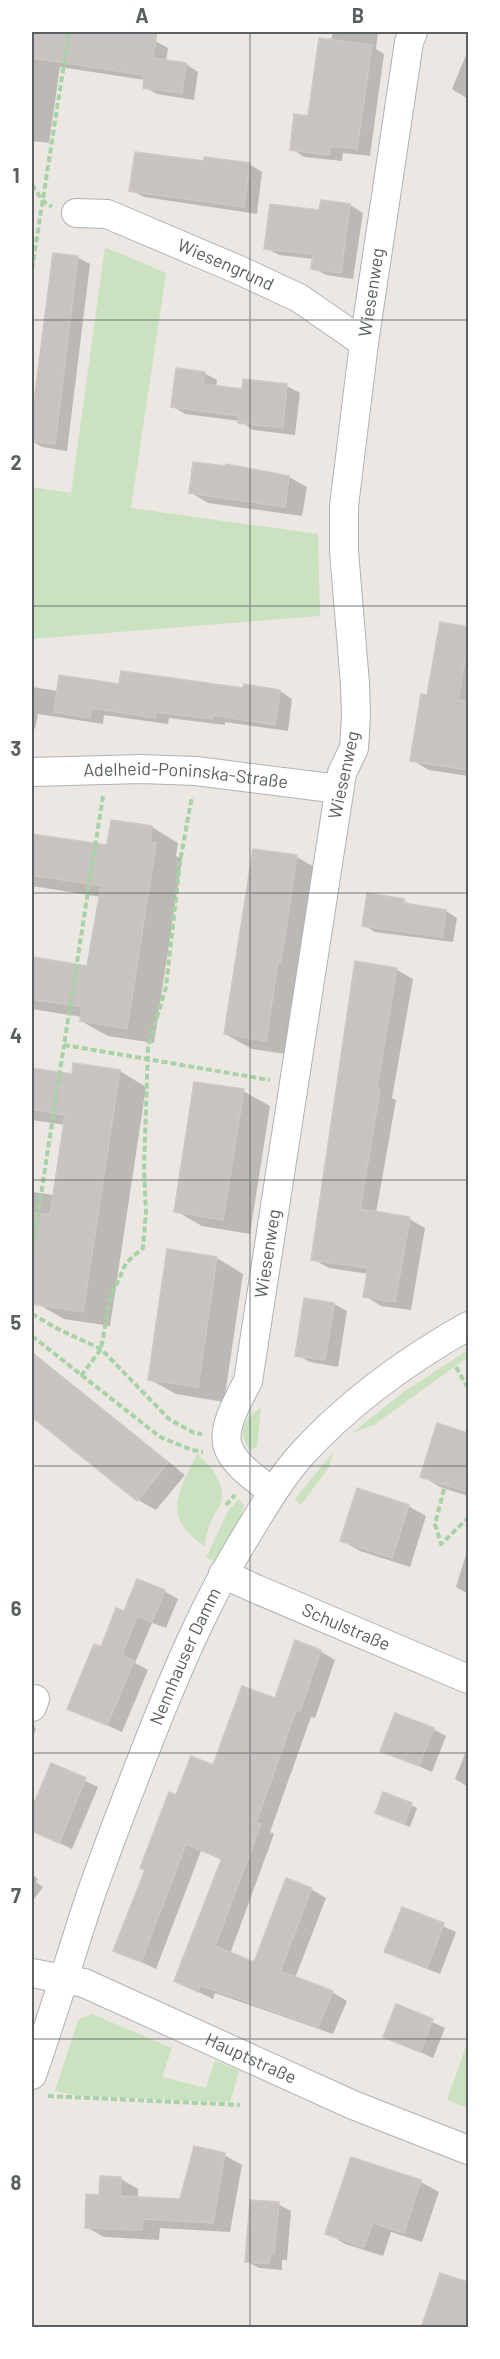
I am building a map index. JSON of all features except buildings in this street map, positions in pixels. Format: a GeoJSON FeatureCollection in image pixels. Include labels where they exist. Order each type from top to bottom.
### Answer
{"type":"FeatureCollection","features":[{"type":"Feature","properties":{"kind":"street","name":"Wiesenweg"},"geometry":{"type":"LineString","coordinates":[[229,1447],[226,1427],[248,1381],[339,789],[342,773],[354,748],[355,684],[344,551],[344,506],[364,343],[409,42],[413,32]]}},
{"type":"Feature","properties":{"kind":"street","name":"Wiesengrund"},"geometry":{"type":"LineString","coordinates":[[76,213],[108,214],[239,270],[299,298],[364,343]]}},
{"type":"Feature","properties":{"kind":"street","name":"Adelheid-Poninska-Straße"},"geometry":{"type":"LineString","coordinates":[[32,772],[108,769],[196,771],[339,789]]}},
{"type":"Feature","properties":{"kind":"street","name":"Nennhauser Damm"},"geometry":{"type":"LineString","coordinates":[[39,2086],[64,1978],[125,1801],[182,1658],[223,1574],[273,1492],[299,1457],[348,1408],[402,1365],[468,1326]]}},
{"type":"Feature","properties":{"kind":"street"},"geometry":{"type":"LineString","coordinates":[[229,1447],[248,1474],[273,1492]]}},
{"type":"Feature","properties":{"kind":"street","name":"Schulstraße"},"geometry":{"type":"LineString","coordinates":[[223,1574],[468,1679]]}},
{"type":"Feature","properties":{"kind":"street","name":"Hauptstraße"},"geometry":{"type":"LineString","coordinates":[[32,1973],[84,1983],[352,2105],[468,2150]]}},
{"type":"Feature","properties":{"kind":"path"},"geometry":{"type":"LineString","coordinates":[[32,269],[69,32]]}},
{"type":"Feature","properties":{"kind":"path"},"geometry":{"type":"LineString","coordinates":[[32,185],[43,201]]}},
{"type":"Feature","properties":{"kind":"path"},"geometry":{"type":"LineString","coordinates":[[32,1254],[108,769]]}},
{"type":"Feature","properties":{"kind":"path"},"geometry":{"type":"LineString","coordinates":[[81,1376],[101,1349],[110,1299],[126,1263],[143,1248],[146,1212],[144,1169],[148,1047],[166,987],[180,862],[196,771]]}},
{"type":"Feature","properties":{"kind":"path"},"geometry":{"type":"LineString","coordinates":[[64,1045],[294,1084]]}},
{"type":"Feature","properties":{"kind":"path"},"geometry":{"type":"LineString","coordinates":[[32,1314],[101,1349],[169,1419],[194,1433],[229,1447]]}},
{"type":"Feature","properties":{"kind":"path"},"geometry":{"type":"LineString","coordinates":[[32,1336],[160,1437],[192,1450],[229,1447]]}},
{"type":"Feature","properties":{"kind":"path"},"geometry":{"type":"LineString","coordinates":[[456,1367],[468,1389]]}},
{"type":"Feature","properties":{"kind":"path"},"geometry":{"type":"LineString","coordinates":[[444,1489],[435,1524],[441,1544],[468,1518]]}},
{"type":"Feature","properties":{"kind":"path"},"geometry":{"type":"LineString","coordinates":[[39,2086],[240,2105]]}},
{"type":"Feature","properties":{"kind":"green space"},"geometry":{"type":"Polygon","coordinates":[[[105,247],[166,273],[131,508],[318,534],[320,616],[32,639],[32,487],[71,493],[105,247]]]}},
{"type":"Feature","properties":{"kind":"green space"},"geometry":{"type":"Polygon","coordinates":[[[468,1350],[468,1357],[374,1425],[352,1433],[402,1393],[468,1350]]]}},
{"type":"Feature","properties":{"kind":"green space"},"geometry":{"type":"Polygon","coordinates":[[[261,1408],[257,1447],[250,1450],[243,1438],[243,1426],[250,1416],[261,1408]]]}},
{"type":"Feature","properties":{"kind":"green space"},"geometry":{"type":"Polygon","coordinates":[[[333,1452],[329,1467],[301,1505],[295,1499],[333,1452]]]}},
{"type":"Feature","properties":{"kind":"green space"},"geometry":{"type":"Polygon","coordinates":[[[197,1454],[216,1476],[222,1489],[220,1504],[209,1526],[205,1546],[191,1536],[183,1526],[178,1515],[177,1504],[184,1481],[197,1454]]]}},
{"type":"Feature","properties":{"kind":"green space"},"geometry":{"type":"Polygon","coordinates":[[[239,1499],[244,1506],[241,1516],[214,1561],[206,1558],[228,1511],[239,1499]]]}},
{"type":"Feature","properties":{"kind":"green space"},"geometry":{"type":"Polygon","coordinates":[[[92,2014],[172,2048],[162,2077],[206,2088],[215,2060],[239,2071],[230,2102],[79,2096],[55,2091],[78,2020],[92,2014]]]}},
{"type":"Feature","properties":{"kind":"green space"},"geometry":{"type":"Polygon","coordinates":[[[468,2040],[468,2108],[447,2100],[468,2040]]]}}]}
